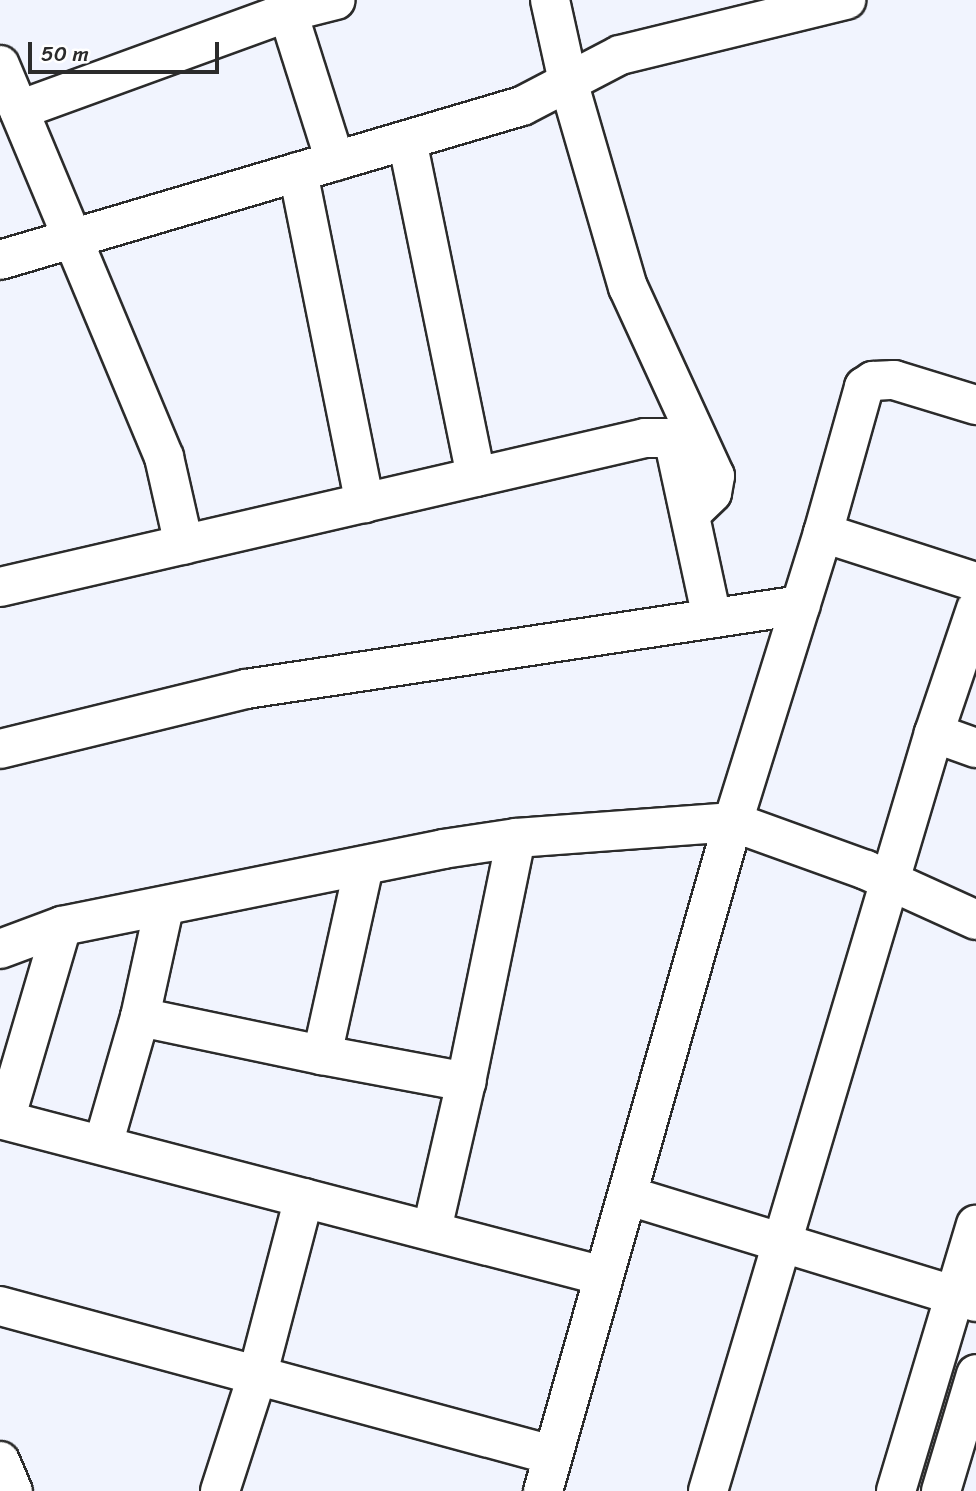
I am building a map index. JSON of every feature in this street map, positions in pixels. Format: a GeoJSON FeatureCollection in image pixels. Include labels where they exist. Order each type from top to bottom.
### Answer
{"type":"FeatureCollection","features":[{"type":"Feature","properties":{"kind":"street"},"geometry":{"type":"LineString","coordinates":[[19,110],[286,6],[336,0]]}},
{"type":"Feature","properties":{"kind":"street"},"geometry":{"type":"LineString","coordinates":[[550,0],[568,81],[628,287],[715,476],[712,493],[690,514]]}},
{"type":"Feature","properties":{"kind":"street"},"geometry":{"type":"LineString","coordinates":[[0,260],[523,106],[620,55],[846,0]]}},
{"type":"Feature","properties":{"kind":"street"},"geometry":{"type":"LineString","coordinates":[[286,6],[335,161]]}},
{"type":"Feature","properties":{"kind":"street"},"geometry":{"type":"LineString","coordinates":[[0,65],[164,457],[184,545]]}},
{"type":"Feature","properties":{"kind":"street"},"geometry":{"type":"LineString","coordinates":[[407,140],[476,477]]}},
{"type":"Feature","properties":{"kind":"street"},"geometry":{"type":"LineString","coordinates":[[298,172],[366,503]]}},
{"type":"Feature","properties":{"kind":"street"},"geometry":{"type":"LineString","coordinates":[[0,1306],[258,1373],[547,1473],[603,1276],[629,1196],[733,822],[823,533],[864,387],[873,381],[894,380],[976,405]]}},
{"type":"Feature","properties":{"kind":"street"},"geometry":{"type":"LineString","coordinates":[[0,587],[645,438],[666,438],[675,447],[712,618]]}},
{"type":"Feature","properties":{"kind":"street"},"geometry":{"type":"LineString","coordinates":[[823,533],[976,582]]}},
{"type":"Feature","properties":{"kind":"street"},"geometry":{"type":"LineString","coordinates":[[2,739],[246,689],[801,605]]}},
{"type":"Feature","properties":{"kind":"street"},"geometry":{"type":"LineString","coordinates":[[708,1491],[934,733],[976,609]]}},
{"type":"Feature","properties":{"kind":"street"},"geometry":{"type":"LineString","coordinates":[[934,733],[976,747]]}},
{"type":"Feature","properties":{"kind":"street"},"geometry":{"type":"LineString","coordinates":[[0,949],[62,926],[516,838],[733,822],[892,881],[976,920]]}},
{"type":"Feature","properties":{"kind":"street"},"geometry":{"type":"LineString","coordinates":[[432,1229],[466,1082],[516,838]]}},
{"type":"Feature","properties":{"kind":"street"},"geometry":{"type":"LineString","coordinates":[[323,1055],[364,866]]}},
{"type":"Feature","properties":{"kind":"street"},"geometry":{"type":"LineString","coordinates":[[103,1144],[140,1017],[164,908]]}},
{"type":"Feature","properties":{"kind":"street"},"geometry":{"type":"LineString","coordinates":[[62,926],[3,1119],[432,1229],[603,1276]]}},
{"type":"Feature","properties":{"kind":"street"},"geometry":{"type":"LineString","coordinates":[[140,1017],[466,1082]]}},
{"type":"Feature","properties":{"kind":"street"},"geometry":{"type":"LineString","coordinates":[[629,1196],[965,1299]]}},
{"type":"Feature","properties":{"kind":"street"},"geometry":{"type":"LineString","coordinates":[[220,1491],[258,1373],[304,1198]]}},
{"type":"Feature","properties":{"kind":"street"},"geometry":{"type":"LineString","coordinates":[[896,1491],[965,1299],[976,1225]]}},
{"type":"Feature","properties":{"kind":"street"},"geometry":{"type":"LineString","coordinates":[[941,1491],[976,1374]]}},
{"type":"Feature","properties":{"kind":"street"},"geometry":{"type":"LineString","coordinates":[[0,1461],[13,1491]]}}]}
